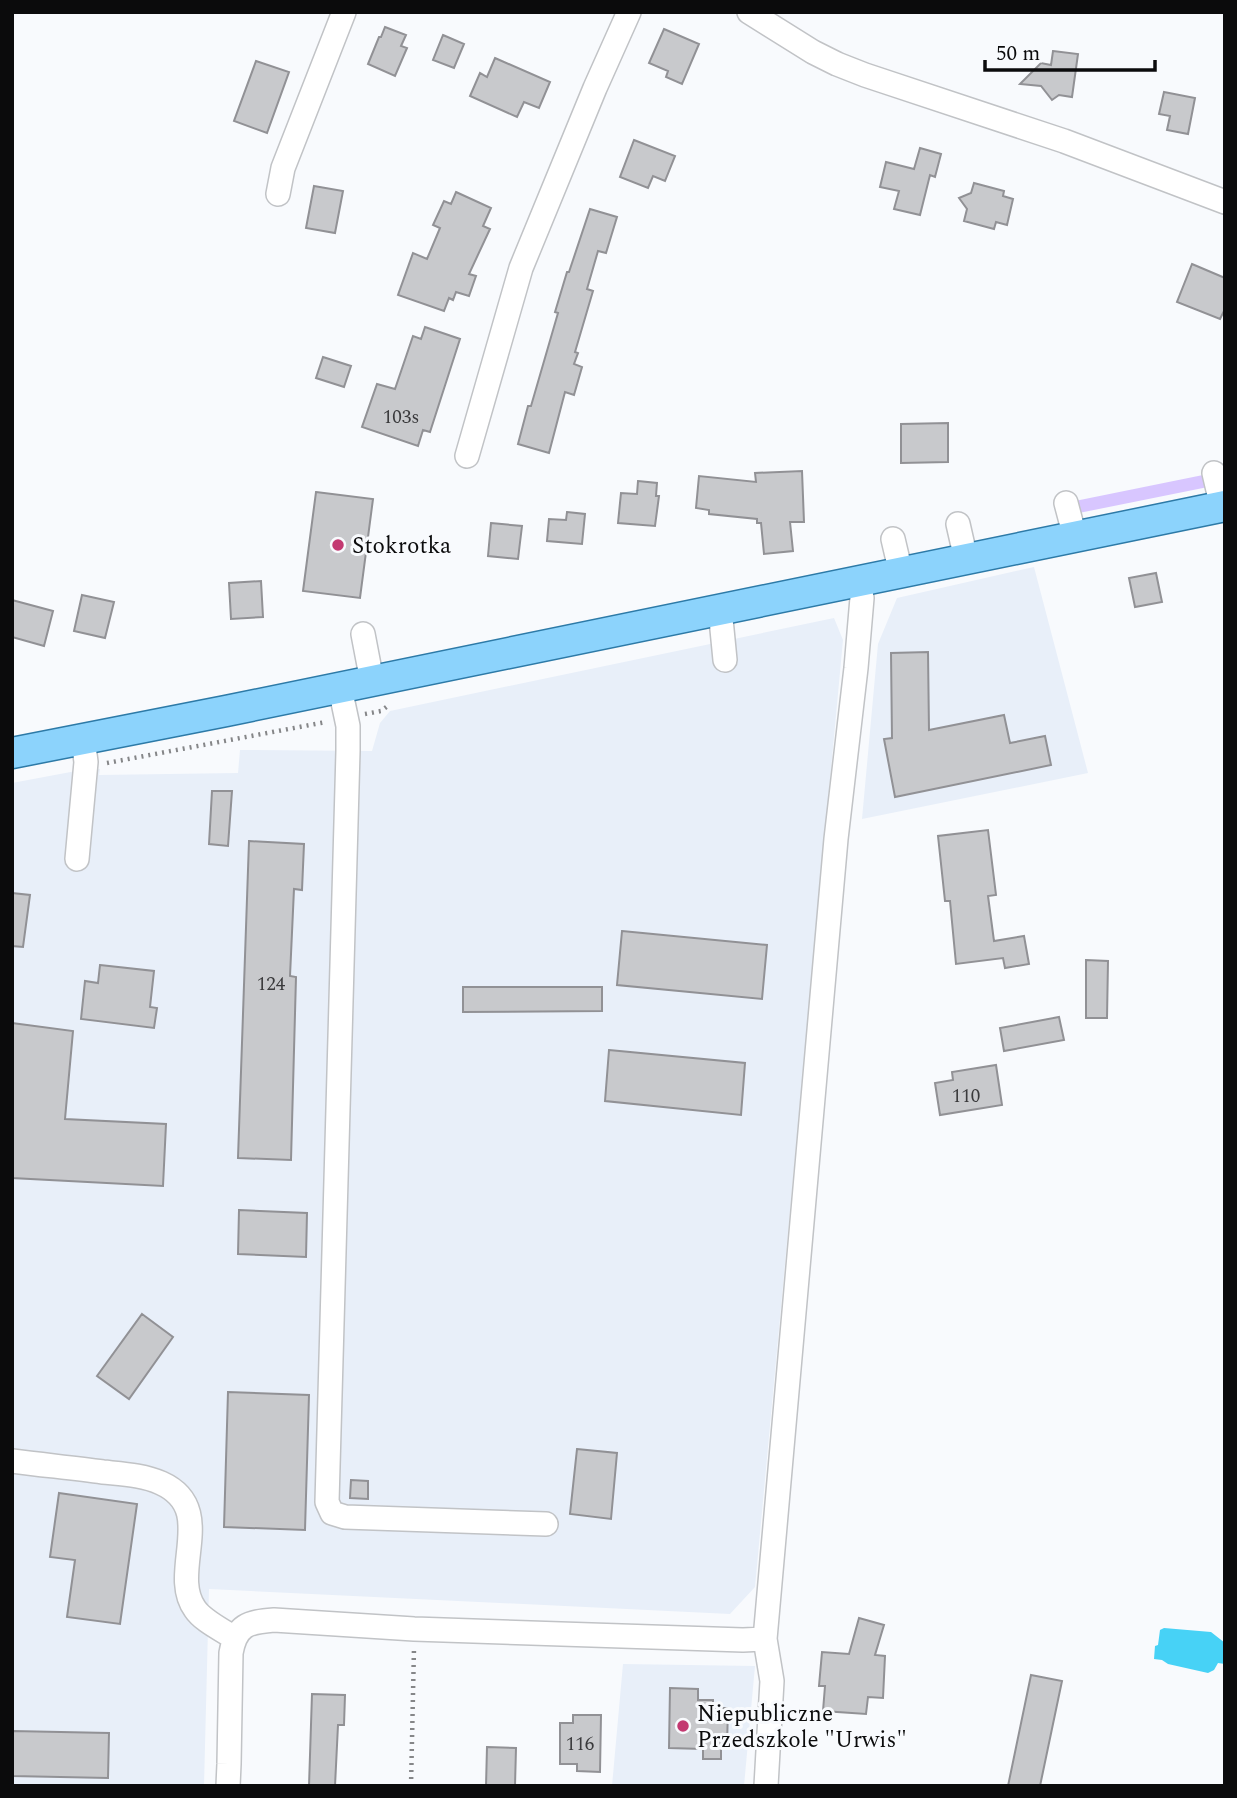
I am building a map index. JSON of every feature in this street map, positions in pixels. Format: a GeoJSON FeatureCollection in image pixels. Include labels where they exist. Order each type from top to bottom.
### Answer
{"type":"FeatureCollection","features":[{"type":"Feature","properties":{"kind":"main road"},"geometry":{"type":"LineString","coordinates":[[12,754],[1223,506]]}},
{"type":"Feature","properties":{"kind":"street"},"geometry":{"type":"LineString","coordinates":[[278,194],[283,168],[344,12]]}},
{"type":"Feature","properties":{"kind":"street"},"geometry":{"type":"LineString","coordinates":[[467,456],[521,268],[629,12]]}},
{"type":"Feature","properties":{"kind":"street"},"geometry":{"type":"LineString","coordinates":[[749,12],[837,64],[1063,141],[1225,202]]}},
{"type":"Feature","properties":{"kind":"street"},"geometry":{"type":"LineString","coordinates":[[1213,473],[1223,506]]}},
{"type":"Feature","properties":{"kind":"street"},"geometry":{"type":"LineString","coordinates":[[1066,503],[1074,537]]}},
{"type":"Feature","properties":{"kind":"street"},"geometry":{"type":"LineString","coordinates":[[958,524],[966,559]]}},
{"type":"Feature","properties":{"kind":"street"},"geometry":{"type":"LineString","coordinates":[[892,539],[901,573]]}},
{"type":"Feature","properties":{"kind":"street"},"geometry":{"type":"LineString","coordinates":[[766,1786],[772,1681],[765,1639],[835,853],[856,668],[862,598],[859,581]]}},
{"type":"Feature","properties":{"kind":"street"},"geometry":{"type":"LineString","coordinates":[[720,609],[725,660]]}},
{"type":"Feature","properties":{"kind":"street"},"geometry":{"type":"LineString","coordinates":[[363,634],[372,681]]}},
{"type":"Feature","properties":{"kind":"street"},"geometry":{"type":"LineString","coordinates":[[340,688],[348,726],[348,751],[327,1502],[332,1513],[345,1517],[546,1524]]}},
{"type":"Feature","properties":{"kind":"street"},"geometry":{"type":"LineString","coordinates":[[77,859],[86,762],[83,739]]}},
{"type":"Feature","properties":{"kind":"street"},"geometry":{"type":"LineString","coordinates":[[12,1461],[139,1476],[160,1482],[178,1492],[187,1507],[190,1527],[188,1596],[204,1618],[234,1638]]}},
{"type":"Feature","properties":{"kind":"street"},"geometry":{"type":"LineString","coordinates":[[228,1786],[231,1653],[234,1638],[242,1628],[254,1622],[274,1620],[414,1629],[765,1639]]}},
{"type":"Feature","properties":{"kind":"path"},"geometry":{"type":"LineString","coordinates":[[411,1786],[414,1629]]}},
{"type":"Feature","properties":{"kind":"shaded area"},"geometry":{"type":"Polygon","coordinates":[[[1208,474],[1208,487],[1079,513],[1075,501],[1208,474]]]}},
{"type":"Feature","properties":{"kind":"shaded area"},"geometry":{"type":"Polygon","coordinates":[[[1034,567],[1088,773],[862,819],[878,644],[897,598],[1034,567]]]}},
{"type":"Feature","properties":{"kind":"shaded area"},"geometry":{"type":"Polygon","coordinates":[[[834,618],[843,640],[755,1587],[730,1614],[209,1589],[204,1786],[12,1786],[12,783],[100,769],[99,775],[238,773],[240,750],[372,751],[380,723],[390,711],[834,618]]]}},
{"type":"Feature","properties":{"kind":"shaded area","name":"Niepubliczne Przedszkole \"Urwis\""},"geometry":{"type":"Polygon","coordinates":[[[623,1664],[755,1666],[744,1786],[612,1786],[623,1664]]]}},
{"type":"Feature","properties":{"kind":"water"},"geometry":{"type":"Polygon","coordinates":[[[1164,1628],[1211,1632],[1225,1643],[1225,1664],[1218,1663],[1214,1670],[1208,1673],[1154,1659],[1160,1630],[1164,1628]]]}},
{"type":"Feature","properties":{"kind":"building"},"geometry":{"type":"Polygon","coordinates":[[[385,27],[406,35],[401,46],[407,48],[395,76],[368,64],[385,27]]]}},
{"type":"Feature","properties":{"kind":"building"},"geometry":{"type":"Polygon","coordinates":[[[664,29],[699,44],[682,84],[666,77],[668,71],[649,63],[664,29]]]}},
{"type":"Feature","properties":{"kind":"building"},"geometry":{"type":"Polygon","coordinates":[[[443,35],[464,44],[454,68],[433,60],[443,35]]]}},
{"type":"Feature","properties":{"kind":"building"},"geometry":{"type":"Polygon","coordinates":[[[1053,51],[1078,54],[1072,97],[1059,95],[1052,100],[1041,86],[1020,84],[1041,63],[1051,65],[1053,51]]]}},
{"type":"Feature","properties":{"kind":"building"},"geometry":{"type":"Polygon","coordinates":[[[495,58],[550,82],[539,108],[524,102],[517,117],[470,96],[480,73],[487,77],[495,58]]]}},
{"type":"Feature","properties":{"kind":"building"},"geometry":{"type":"Polygon","coordinates":[[[256,61],[289,72],[267,133],[234,121],[256,61]]]}},
{"type":"Feature","properties":{"kind":"building"},"geometry":{"type":"Polygon","coordinates":[[[1164,92],[1195,98],[1188,134],[1167,130],[1170,116],[1159,114],[1164,92]]]}},
{"type":"Feature","properties":{"kind":"building"},"geometry":{"type":"Polygon","coordinates":[[[634,140],[675,156],[665,181],[653,176],[648,188],[620,177],[634,140]]]}},
{"type":"Feature","properties":{"kind":"building"},"geometry":{"type":"Polygon","coordinates":[[[920,148],[941,154],[935,177],[930,175],[920,215],[894,209],[899,191],[880,187],[886,162],[914,169],[920,148]]]}},
{"type":"Feature","properties":{"kind":"building"},"geometry":{"type":"Polygon","coordinates":[[[974,183],[1004,191],[1003,196],[1013,199],[1007,225],[996,222],[994,229],[964,221],[967,209],[959,198],[971,193],[974,183]]]}},
{"type":"Feature","properties":{"kind":"building"},"geometry":{"type":"Polygon","coordinates":[[[314,186],[343,191],[335,233],[306,228],[314,186]]]}},
{"type":"Feature","properties":{"kind":"building"},"geometry":{"type":"Polygon","coordinates":[[[456,192],[491,208],[483,226],[490,229],[469,274],[476,276],[469,296],[456,292],[453,300],[449,298],[444,311],[398,295],[413,253],[427,259],[440,228],[433,225],[444,201],[451,204],[456,192]]]}},
{"type":"Feature","properties":{"kind":"building"},"geometry":{"type":"Polygon","coordinates":[[[590,209],[617,217],[606,253],[598,251],[587,289],[593,291],[574,364],[582,367],[574,395],[565,392],[549,453],[518,444],[558,313],[555,312],[567,272],[590,209]]]}},
{"type":"Feature","properties":{"kind":"building"},"geometry":{"type":"Polygon","coordinates":[[[1192,264],[1225,278],[1225,309],[1220,319],[1177,302],[1192,264]]]}},
{"type":"Feature","properties":{"kind":"building"},"geometry":{"type":"Polygon","coordinates":[[[425,327],[460,339],[430,432],[423,430],[418,446],[362,427],[377,384],[395,389],[413,336],[421,339],[425,327]]]}},
{"type":"Feature","properties":{"kind":"building"},"geometry":{"type":"Polygon","coordinates":[[[323,357],[351,366],[344,387],[316,378],[323,357]]]}},
{"type":"Feature","properties":{"kind":"building"},"geometry":{"type":"Polygon","coordinates":[[[948,423],[948,462],[901,463],[901,424],[948,423]]]}},
{"type":"Feature","properties":{"kind":"building"},"geometry":{"type":"Polygon","coordinates":[[[802,471],[804,522],[790,522],[793,551],[764,554],[761,523],[757,523],[757,519],[709,514],[709,510],[696,508],[699,476],[756,482],[755,473],[802,471]]]}},
{"type":"Feature","properties":{"kind":"building"},"geometry":{"type":"Polygon","coordinates":[[[638,481],[657,483],[656,496],[659,496],[655,526],[618,523],[621,493],[637,494],[638,481]]]}},
{"type":"Feature","properties":{"kind":"building","name":"Stokrotka"},"geometry":{"type":"Polygon","coordinates":[[[316,492],[373,499],[360,598],[303,591],[316,492]]]}},
{"type":"Feature","properties":{"kind":"building"},"geometry":{"type":"Polygon","coordinates":[[[567,512],[585,514],[582,544],[547,541],[549,519],[566,520],[567,512]]]}},
{"type":"Feature","properties":{"kind":"building"},"geometry":{"type":"Polygon","coordinates":[[[491,523],[522,526],[518,559],[488,556],[491,523]]]}},
{"type":"Feature","properties":{"kind":"building"},"geometry":{"type":"Polygon","coordinates":[[[1156,573],[1162,602],[1135,607],[1129,578],[1156,573]]]}},
{"type":"Feature","properties":{"kind":"building"},"geometry":{"type":"Polygon","coordinates":[[[261,581],[263,617],[231,619],[229,583],[261,581]]]}},
{"type":"Feature","properties":{"kind":"building"},"geometry":{"type":"Polygon","coordinates":[[[82,595],[114,602],[105,638],[74,631],[82,595]]]}},
{"type":"Feature","properties":{"kind":"building"},"geometry":{"type":"Polygon","coordinates":[[[12,600],[53,611],[44,646],[12,637],[12,600]]]}},
{"type":"Feature","properties":{"kind":"building"},"geometry":{"type":"Polygon","coordinates":[[[928,652],[929,730],[1004,715],[1010,743],[1045,736],[1051,765],[895,797],[884,739],[892,738],[891,653],[928,652]]]}},
{"type":"Feature","properties":{"kind":"building"},"geometry":{"type":"Polygon","coordinates":[[[212,791],[232,791],[228,846],[209,844],[212,791]]]}},
{"type":"Feature","properties":{"kind":"building"},"geometry":{"type":"Polygon","coordinates":[[[988,830],[996,895],[988,896],[994,941],[1024,936],[1029,964],[1005,968],[1003,958],[956,964],[950,901],[945,901],[938,836],[988,830]]]}},
{"type":"Feature","properties":{"kind":"building"},"geometry":{"type":"Polygon","coordinates":[[[249,841],[304,844],[302,890],[294,889],[290,976],[296,977],[291,1160],[238,1158],[249,841]]]}},
{"type":"Feature","properties":{"kind":"building"},"geometry":{"type":"Polygon","coordinates":[[[12,893],[30,895],[23,947],[12,946],[12,893]]]}},
{"type":"Feature","properties":{"kind":"building"},"geometry":{"type":"Polygon","coordinates":[[[622,931],[767,945],[762,999],[617,985],[622,931]]]}},
{"type":"Feature","properties":{"kind":"building"},"geometry":{"type":"Polygon","coordinates":[[[1086,960],[1108,961],[1107,1018],[1086,1018],[1086,960]]]}},
{"type":"Feature","properties":{"kind":"building"},"geometry":{"type":"Polygon","coordinates":[[[100,965],[154,971],[150,1007],[157,1008],[154,1028],[81,1019],[85,981],[98,983],[100,965]]]}},
{"type":"Feature","properties":{"kind":"building"},"geometry":{"type":"Polygon","coordinates":[[[463,987],[602,987],[602,1011],[463,1012],[463,987]]]}},
{"type":"Feature","properties":{"kind":"building"},"geometry":{"type":"Polygon","coordinates":[[[1059,1017],[1064,1040],[1004,1051],[1000,1028],[1059,1017]]]}},
{"type":"Feature","properties":{"kind":"building"},"geometry":{"type":"Polygon","coordinates":[[[12,1023],[73,1031],[65,1119],[166,1124],[163,1186],[12,1178],[12,1023]]]}},
{"type":"Feature","properties":{"kind":"building"},"geometry":{"type":"Polygon","coordinates":[[[609,1050],[745,1063],[741,1115],[605,1101],[609,1050]]]}},
{"type":"Feature","properties":{"kind":"building"},"geometry":{"type":"Polygon","coordinates":[[[996,1065],[1002,1105],[940,1115],[935,1083],[953,1080],[952,1072],[996,1065]]]}},
{"type":"Feature","properties":{"kind":"building"},"geometry":{"type":"Polygon","coordinates":[[[239,1210],[307,1213],[306,1257],[238,1254],[239,1210]]]}},
{"type":"Feature","properties":{"kind":"building"},"geometry":{"type":"Polygon","coordinates":[[[142,1314],[173,1337],[129,1399],[97,1376],[142,1314]]]}},
{"type":"Feature","properties":{"kind":"building"},"geometry":{"type":"Polygon","coordinates":[[[228,1392],[309,1395],[305,1530],[224,1527],[228,1392]]]}},
{"type":"Feature","properties":{"kind":"building"},"geometry":{"type":"Polygon","coordinates":[[[577,1449],[617,1453],[611,1519],[570,1514],[577,1449]]]}},
{"type":"Feature","properties":{"kind":"building"},"geometry":{"type":"Polygon","coordinates":[[[351,1480],[368,1481],[368,1499],[350,1498],[351,1480]]]}},
{"type":"Feature","properties":{"kind":"building"},"geometry":{"type":"Polygon","coordinates":[[[59,1493],[137,1504],[120,1624],[67,1617],[75,1560],[50,1557],[59,1493]]]}},
{"type":"Feature","properties":{"kind":"building"},"geometry":{"type":"Polygon","coordinates":[[[859,1618],[884,1625],[875,1655],[885,1656],[883,1698],[868,1697],[866,1714],[823,1711],[825,1686],[819,1686],[822,1652],[849,1654],[859,1618]]]}},
{"type":"Feature","properties":{"kind":"building"},"geometry":{"type":"Polygon","coordinates":[[[1031,1675],[1062,1681],[1040,1786],[1008,1786],[1031,1675]]]}},
{"type":"Feature","properties":{"kind":"building"},"geometry":{"type":"Polygon","coordinates":[[[670,1688],[698,1689],[698,1700],[713,1700],[713,1708],[728,1708],[727,1746],[721,1746],[721,1759],[703,1759],[703,1749],[669,1748],[670,1688]]]}},
{"type":"Feature","properties":{"kind":"building"},"geometry":{"type":"Polygon","coordinates":[[[312,1694],[345,1695],[344,1725],[338,1725],[335,1786],[309,1786],[312,1694]]]}},
{"type":"Feature","properties":{"kind":"building"},"geometry":{"type":"Polygon","coordinates":[[[573,1715],[601,1715],[600,1772],[577,1771],[577,1764],[560,1764],[560,1723],[573,1723],[573,1715]]]}},
{"type":"Feature","properties":{"kind":"building"},"geometry":{"type":"Polygon","coordinates":[[[12,1731],[109,1733],[108,1778],[12,1776],[12,1731]]]}},
{"type":"Feature","properties":{"kind":"building"},"geometry":{"type":"Polygon","coordinates":[[[487,1747],[516,1748],[515,1786],[486,1786],[487,1747]]]}},
{"type":"Feature","properties":{"kind":"place","name":"Stokrotka"},"geometry":{"type":"Point","coordinates":[338,545]}},
{"type":"Feature","properties":{"kind":"place","name":"Niepubliczne Przedszkole \"Urwis\""},"geometry":{"type":"Point","coordinates":[683,1726]}}]}
